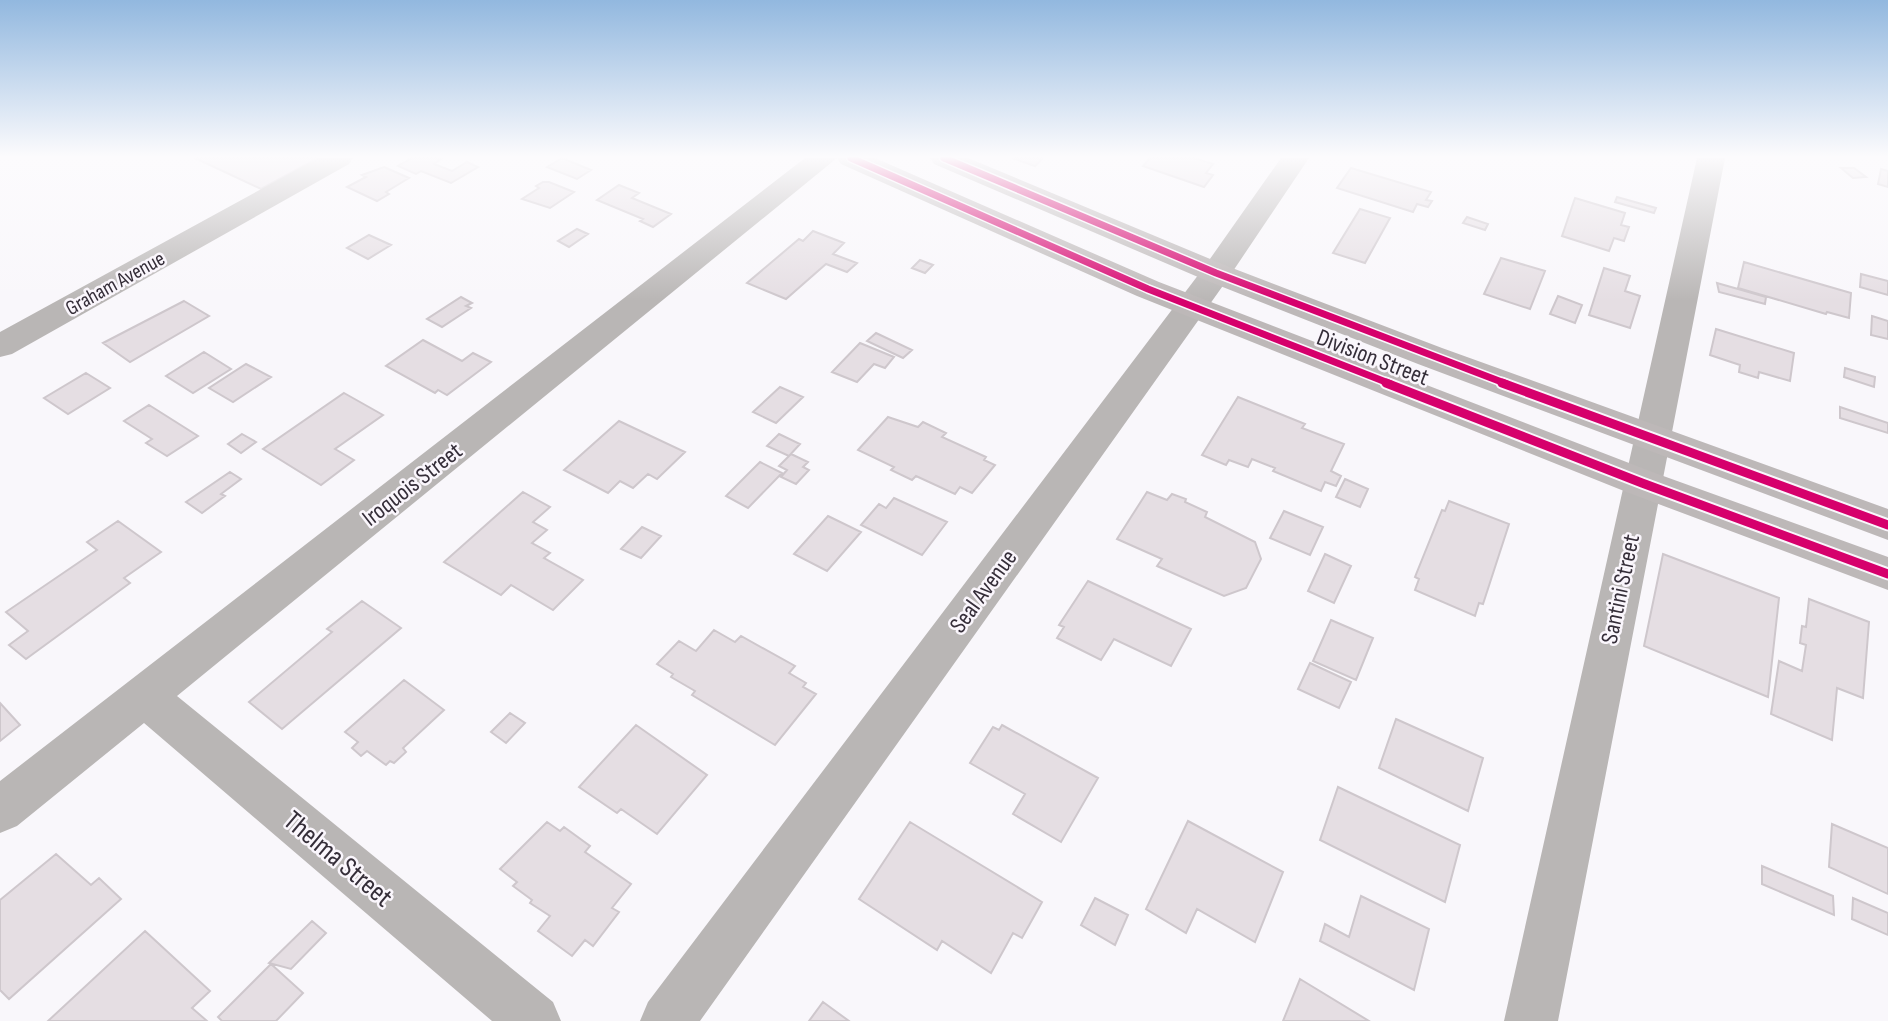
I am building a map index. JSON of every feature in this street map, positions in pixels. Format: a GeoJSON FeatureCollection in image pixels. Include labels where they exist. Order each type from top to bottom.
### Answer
{"type":"FeatureCollection","features":[{"type":"Feature","properties":{"kind":"main road","name":"Division Street"},"geometry":{"type":"LineString","coordinates":[[960,206],[1191,306],[1642,482],[1888,574]]}},
{"type":"Feature","properties":{"kind":"main road","name":"Division Street"},"geometry":{"type":"LineString","coordinates":[[1057,206],[1216,273],[1651,439],[1888,525]]}},
{"type":"Feature","properties":{"kind":"street","name":"Graham Avenue"},"geometry":{"type":"LineString","coordinates":[[0,346],[253,206]]}},
{"type":"Feature","properties":{"kind":"street","name":"Iroquois Street"},"geometry":{"type":"LineString","coordinates":[[0,810],[763,206]]}},
{"type":"Feature","properties":{"kind":"street","name":"Seal Avenue"},"geometry":{"type":"LineString","coordinates":[[667,1021],[1216,273],[1262,206]]}},
{"type":"Feature","properties":{"kind":"street","name":"Santini Street"},"geometry":{"type":"LineString","coordinates":[[1531,1021],[1701,206]]}},
{"type":"Feature","properties":{"kind":"street","name":"Thelma Street"},"geometry":{"type":"LineString","coordinates":[[144,696],[534,1021]]}},
{"type":"Feature","properties":{"kind":"building"},"geometry":{"type":"Polygon","coordinates":[[[611,206],[651,206],[671,214],[653,227],[640,221],[643,219],[611,206]]]}},
{"type":"Feature","properties":{"kind":"building"},"geometry":{"type":"Polygon","coordinates":[[[1393,206],[1416,206],[1413,212],[1393,206]]]}},
{"type":"Feature","properties":{"kind":"building"},"geometry":{"type":"Polygon","coordinates":[[[1572,206],[1600,206],[1625,213],[1621,225],[1629,227],[1624,241],[1614,238],[1609,251],[1562,236],[1572,206]]]}},
{"type":"Feature","properties":{"kind":"building"},"geometry":{"type":"Polygon","coordinates":[[[1628,206],[1656,208],[1654,213],[1628,206]]]}},
{"type":"Feature","properties":{"kind":"building"},"geometry":{"type":"Polygon","coordinates":[[[1360,209],[1390,218],[1365,263],[1333,253],[1360,209]]]}},
{"type":"Feature","properties":{"kind":"building"},"geometry":{"type":"Polygon","coordinates":[[[1467,217],[1488,224],[1485,230],[1463,223],[1467,217]]]}},
{"type":"Feature","properties":{"kind":"building"},"geometry":{"type":"Polygon","coordinates":[[[577,229],[588,234],[569,247],[558,241],[577,229]]]}},
{"type":"Feature","properties":{"kind":"building"},"geometry":{"type":"Polygon","coordinates":[[[813,231],[844,243],[833,254],[857,263],[847,272],[826,264],[786,299],[747,283],[799,239],[803,241],[813,231]]]}},
{"type":"Feature","properties":{"kind":"building"},"geometry":{"type":"Polygon","coordinates":[[[369,235],[391,245],[368,259],[347,248],[369,235]]]}},
{"type":"Feature","properties":{"kind":"building"},"geometry":{"type":"Polygon","coordinates":[[[1501,258],[1545,271],[1530,309],[1484,294],[1501,258]]]}},
{"type":"Feature","properties":{"kind":"building"},"geometry":{"type":"Polygon","coordinates":[[[920,260],[933,265],[925,273],[912,268],[920,260]]]}},
{"type":"Feature","properties":{"kind":"building"},"geometry":{"type":"Polygon","coordinates":[[[1744,262],[1851,293],[1849,318],[1827,312],[1826,314],[1738,288],[1744,262]]]}},
{"type":"Feature","properties":{"kind":"building"},"geometry":{"type":"Polygon","coordinates":[[[1604,268],[1630,276],[1625,291],[1640,296],[1630,328],[1589,315],[1604,268]]]}},
{"type":"Feature","properties":{"kind":"building"},"geometry":{"type":"Polygon","coordinates":[[[1861,274],[1888,281],[1888,295],[1860,287],[1861,274]]]}},
{"type":"Feature","properties":{"kind":"building"},"geometry":{"type":"Polygon","coordinates":[[[1717,283],[1766,297],[1765,304],[1719,292],[1717,283]]]}},
{"type":"Feature","properties":{"kind":"building"},"geometry":{"type":"Polygon","coordinates":[[[1558,296],[1582,305],[1575,323],[1550,314],[1558,296]]]}},
{"type":"Feature","properties":{"kind":"building"},"geometry":{"type":"Polygon","coordinates":[[[461,297],[472,303],[466,306],[471,308],[442,327],[427,319],[461,297]]]}},
{"type":"Feature","properties":{"kind":"building"},"geometry":{"type":"Polygon","coordinates":[[[184,301],[209,316],[130,362],[103,343],[184,301]]]}},
{"type":"Feature","properties":{"kind":"building"},"geometry":{"type":"Polygon","coordinates":[[[1872,316],[1888,321],[1888,339],[1871,335],[1872,316]]]}},
{"type":"Feature","properties":{"kind":"building"},"geometry":{"type":"Polygon","coordinates":[[[1716,329],[1794,353],[1790,381],[1759,372],[1758,378],[1739,372],[1740,365],[1710,355],[1716,329]]]}},
{"type":"Feature","properties":{"kind":"building"},"geometry":{"type":"Polygon","coordinates":[[[876,333],[912,350],[903,358],[867,341],[876,333]]]}},
{"type":"Feature","properties":{"kind":"building"},"geometry":{"type":"Polygon","coordinates":[[[423,340],[462,361],[473,353],[491,362],[447,395],[438,390],[435,393],[386,366],[423,340]]]}},
{"type":"Feature","properties":{"kind":"building"},"geometry":{"type":"Polygon","coordinates":[[[860,343],[894,357],[885,368],[874,364],[857,382],[832,372],[860,343]]]}},
{"type":"Feature","properties":{"kind":"building"},"geometry":{"type":"Polygon","coordinates":[[[204,352],[231,369],[193,393],[166,376],[204,352]]]}},
{"type":"Feature","properties":{"kind":"building"},"geometry":{"type":"Polygon","coordinates":[[[246,364],[271,377],[233,402],[209,388],[246,364]]]}},
{"type":"Feature","properties":{"kind":"building"},"geometry":{"type":"Polygon","coordinates":[[[1845,368],[1875,377],[1874,387],[1844,377],[1845,368]]]}},
{"type":"Feature","properties":{"kind":"building"},"geometry":{"type":"Polygon","coordinates":[[[86,373],[110,388],[68,414],[44,398],[86,373]]]}},
{"type":"Feature","properties":{"kind":"building"},"geometry":{"type":"Polygon","coordinates":[[[780,387],[803,397],[776,423],[753,412],[780,387]]]}},
{"type":"Feature","properties":{"kind":"building"},"geometry":{"type":"Polygon","coordinates":[[[344,393],[383,415],[335,449],[354,460],[321,485],[263,449],[344,393]]]}},
{"type":"Feature","properties":{"kind":"building"},"geometry":{"type":"Polygon","coordinates":[[[1238,397],[1305,424],[1302,428],[1344,444],[1331,471],[1341,476],[1336,486],[1325,482],[1321,491],[1252,459],[1248,467],[1229,460],[1226,465],[1202,455],[1238,397]]]}},
{"type":"Feature","properties":{"kind":"building"},"geometry":{"type":"Polygon","coordinates":[[[149,405],[198,436],[167,456],[146,443],[152,439],[124,421],[149,405]]]}},
{"type":"Feature","properties":{"kind":"building"},"geometry":{"type":"Polygon","coordinates":[[[1840,407],[1888,423],[1888,433],[1840,418],[1840,407]]]}},
{"type":"Feature","properties":{"kind":"building"},"geometry":{"type":"Polygon","coordinates":[[[888,417],[918,427],[923,422],[946,433],[942,437],[986,457],[984,460],[995,465],[972,493],[960,487],[955,494],[916,476],[912,480],[891,470],[894,467],[858,450],[888,417]]]}},
{"type":"Feature","properties":{"kind":"building"},"geometry":{"type":"Polygon","coordinates":[[[619,421],[685,452],[657,479],[648,474],[633,488],[620,481],[608,493],[564,470],[619,421]]]}},
{"type":"Feature","properties":{"kind":"building"},"geometry":{"type":"Polygon","coordinates":[[[242,434],[256,442],[241,453],[228,444],[242,434]]]}},
{"type":"Feature","properties":{"kind":"building"},"geometry":{"type":"Polygon","coordinates":[[[779,434],[800,444],[789,456],[767,446],[779,434]]]}},
{"type":"Feature","properties":{"kind":"building"},"geometry":{"type":"Polygon","coordinates":[[[791,454],[808,462],[803,467],[809,470],[796,484],[781,477],[787,470],[779,466],[791,454]]]}},
{"type":"Feature","properties":{"kind":"building"},"geometry":{"type":"Polygon","coordinates":[[[760,462],[782,473],[748,508],[726,496],[760,462]]]}},
{"type":"Feature","properties":{"kind":"building"},"geometry":{"type":"Polygon","coordinates":[[[230,472],[241,479],[221,494],[225,496],[202,513],[186,502],[230,472]]]}},
{"type":"Feature","properties":{"kind":"building"},"geometry":{"type":"Polygon","coordinates":[[[1345,479],[1368,489],[1360,507],[1336,497],[1345,479]]]}},
{"type":"Feature","properties":{"kind":"building"},"geometry":{"type":"Polygon","coordinates":[[[523,492],[550,507],[533,522],[547,530],[532,543],[550,553],[544,558],[583,580],[553,610],[511,585],[501,595],[444,562],[523,492]]]}},
{"type":"Feature","properties":{"kind":"building"},"geometry":{"type":"Polygon","coordinates":[[[1147,492],[1167,500],[1172,494],[1186,499],[1185,502],[1207,512],[1205,517],[1255,542],[1261,559],[1246,588],[1224,596],[1157,566],[1162,559],[1117,539],[1147,492]]]}},
{"type":"Feature","properties":{"kind":"building"},"geometry":{"type":"Polygon","coordinates":[[[894,498],[947,522],[922,555],[861,525],[879,504],[886,508],[894,498]]]}},
{"type":"Feature","properties":{"kind":"building"},"geometry":{"type":"Polygon","coordinates":[[[1449,501],[1509,524],[1483,604],[1479,603],[1475,616],[1415,590],[1419,579],[1415,577],[1442,510],[1445,511],[1449,501]]]}},
{"type":"Feature","properties":{"kind":"building"},"geometry":{"type":"Polygon","coordinates":[[[1284,511],[1323,527],[1310,555],[1270,538],[1284,511]]]}},
{"type":"Feature","properties":{"kind":"building"},"geometry":{"type":"Polygon","coordinates":[[[828,516],[861,532],[827,571],[794,554],[828,516]]]}},
{"type":"Feature","properties":{"kind":"building"},"geometry":{"type":"Polygon","coordinates":[[[118,521],[161,552],[124,578],[130,583],[26,659],[9,645],[28,631],[6,612],[97,550],[87,542],[118,521]]]}},
{"type":"Feature","properties":{"kind":"building"},"geometry":{"type":"Polygon","coordinates":[[[642,527],[661,536],[641,558],[621,549],[642,527]]]}},
{"type":"Feature","properties":{"kind":"building"},"geometry":{"type":"Polygon","coordinates":[[[1325,554],[1351,566],[1334,603],[1308,591],[1325,554]]]}},
{"type":"Feature","properties":{"kind":"building"},"geometry":{"type":"Polygon","coordinates":[[[1663,554],[1779,598],[1768,697],[1644,646],[1663,554]]]}},
{"type":"Feature","properties":{"kind":"building"},"geometry":{"type":"Polygon","coordinates":[[[1088,581],[1191,629],[1171,666],[1114,639],[1101,660],[1057,638],[1064,627],[1059,625],[1088,581]]]}},
{"type":"Feature","properties":{"kind":"building"},"geometry":{"type":"Polygon","coordinates":[[[1809,599],[1869,622],[1863,698],[1837,688],[1832,740],[1771,714],[1779,661],[1802,671],[1806,645],[1800,643],[1802,626],[1806,627],[1809,599]]]}},
{"type":"Feature","properties":{"kind":"building"},"geometry":{"type":"Polygon","coordinates":[[[362,601],[401,628],[282,729],[249,702],[332,632],[327,629],[362,601]]]}},
{"type":"Feature","properties":{"kind":"building"},"geometry":{"type":"Polygon","coordinates":[[[1331,620],[1373,638],[1356,680],[1313,661],[1331,620]]]}},
{"type":"Feature","properties":{"kind":"building"},"geometry":{"type":"Polygon","coordinates":[[[714,630],[735,642],[741,636],[795,666],[789,673],[806,683],[803,687],[816,694],[775,745],[692,695],[695,691],[671,677],[673,674],[657,664],[679,641],[696,651],[714,630]]]}},
{"type":"Feature","properties":{"kind":"building"},"geometry":{"type":"Polygon","coordinates":[[[1310,663],[1351,682],[1339,708],[1298,689],[1310,663]]]}},
{"type":"Feature","properties":{"kind":"building"},"geometry":{"type":"Polygon","coordinates":[[[404,680],[444,710],[403,748],[406,752],[394,763],[390,761],[386,765],[367,751],[361,756],[352,748],[358,742],[345,732],[404,680]]]}},
{"type":"Feature","properties":{"kind":"building"},"geometry":{"type":"Polygon","coordinates":[[[0,703],[20,725],[0,741],[0,703]]]}},
{"type":"Feature","properties":{"kind":"building"},"geometry":{"type":"Polygon","coordinates":[[[510,713],[525,723],[506,743],[491,732],[510,713]]]}},
{"type":"Feature","properties":{"kind":"building"},"geometry":{"type":"Polygon","coordinates":[[[1396,719],[1483,758],[1468,811],[1379,768],[1396,719]]]}},
{"type":"Feature","properties":{"kind":"building"},"geometry":{"type":"Polygon","coordinates":[[[636,725],[707,775],[657,834],[621,809],[617,813],[579,787],[636,725]]]}},
{"type":"Feature","properties":{"kind":"building"},"geometry":{"type":"Polygon","coordinates":[[[1002,725],[1098,778],[1061,842],[1013,814],[1025,794],[970,763],[993,727],[999,730],[1002,725]]]}},
{"type":"Feature","properties":{"kind":"building"},"geometry":{"type":"Polygon","coordinates":[[[1338,787],[1460,845],[1445,902],[1320,840],[1338,787]]]}},
{"type":"Feature","properties":{"kind":"building"},"geometry":{"type":"Polygon","coordinates":[[[1188,821],[1283,872],[1255,942],[1197,909],[1186,933],[1146,909],[1188,821]]]}},
{"type":"Feature","properties":{"kind":"building"},"geometry":{"type":"Polygon","coordinates":[[[547,822],[560,831],[564,827],[590,846],[585,852],[631,884],[612,908],[619,912],[593,946],[585,940],[572,956],[538,931],[550,916],[530,903],[532,900],[513,886],[517,882],[500,869],[547,822]]]}},
{"type":"Feature","properties":{"kind":"building"},"geometry":{"type":"Polygon","coordinates":[[[910,822],[1042,902],[1022,938],[1013,933],[991,973],[942,941],[937,950],[859,899],[910,822]]]}},
{"type":"Feature","properties":{"kind":"building"},"geometry":{"type":"Polygon","coordinates":[[[1832,824],[1888,848],[1888,894],[1829,867],[1832,824]]]}},
{"type":"Feature","properties":{"kind":"building"},"geometry":{"type":"Polygon","coordinates":[[[56,854],[91,885],[99,878],[121,899],[9,999],[0,990],[0,900],[56,854]]]}},
{"type":"Feature","properties":{"kind":"building"},"geometry":{"type":"Polygon","coordinates":[[[1762,866],[1833,896],[1834,915],[1762,884],[1762,866]]]}},
{"type":"Feature","properties":{"kind":"building"},"geometry":{"type":"Polygon","coordinates":[[[1361,896],[1429,929],[1414,990],[1320,941],[1325,924],[1349,937],[1361,896]]]}},
{"type":"Feature","properties":{"kind":"building"},"geometry":{"type":"Polygon","coordinates":[[[1095,898],[1128,915],[1115,945],[1081,925],[1095,898]]]}},
{"type":"Feature","properties":{"kind":"building"},"geometry":{"type":"Polygon","coordinates":[[[1853,898],[1888,913],[1888,935],[1852,919],[1853,898]]]}},
{"type":"Feature","properties":{"kind":"building"},"geometry":{"type":"Polygon","coordinates":[[[312,921],[326,933],[291,969],[269,963],[312,921]]]}},
{"type":"Feature","properties":{"kind":"building"},"geometry":{"type":"Polygon","coordinates":[[[145,931],[210,991],[192,1008],[207,1021],[48,1021],[145,931]]]}},
{"type":"Feature","properties":{"kind":"building"},"geometry":{"type":"Polygon","coordinates":[[[271,964],[303,993],[276,1021],[222,1021],[218,1017],[271,964]]]}},
{"type":"Feature","properties":{"kind":"building"},"geometry":{"type":"Polygon","coordinates":[[[1300,979],[1369,1021],[1283,1021],[1300,979]]]}},
{"type":"Feature","properties":{"kind":"building"},"geometry":{"type":"Polygon","coordinates":[[[823,1002],[849,1021],[809,1021],[823,1002]]]}},
{"type":"Feature","properties":{"kind":"cycle path"},"geometry":{"type":"LineString","coordinates":[[959,206],[1148,289],[1642,483],[1888,574]]}},
{"type":"Feature","properties":{"kind":"cycle path"},"geometry":{"type":"LineString","coordinates":[[1057,206],[1216,273],[1430,356],[1888,525]]}}]}
